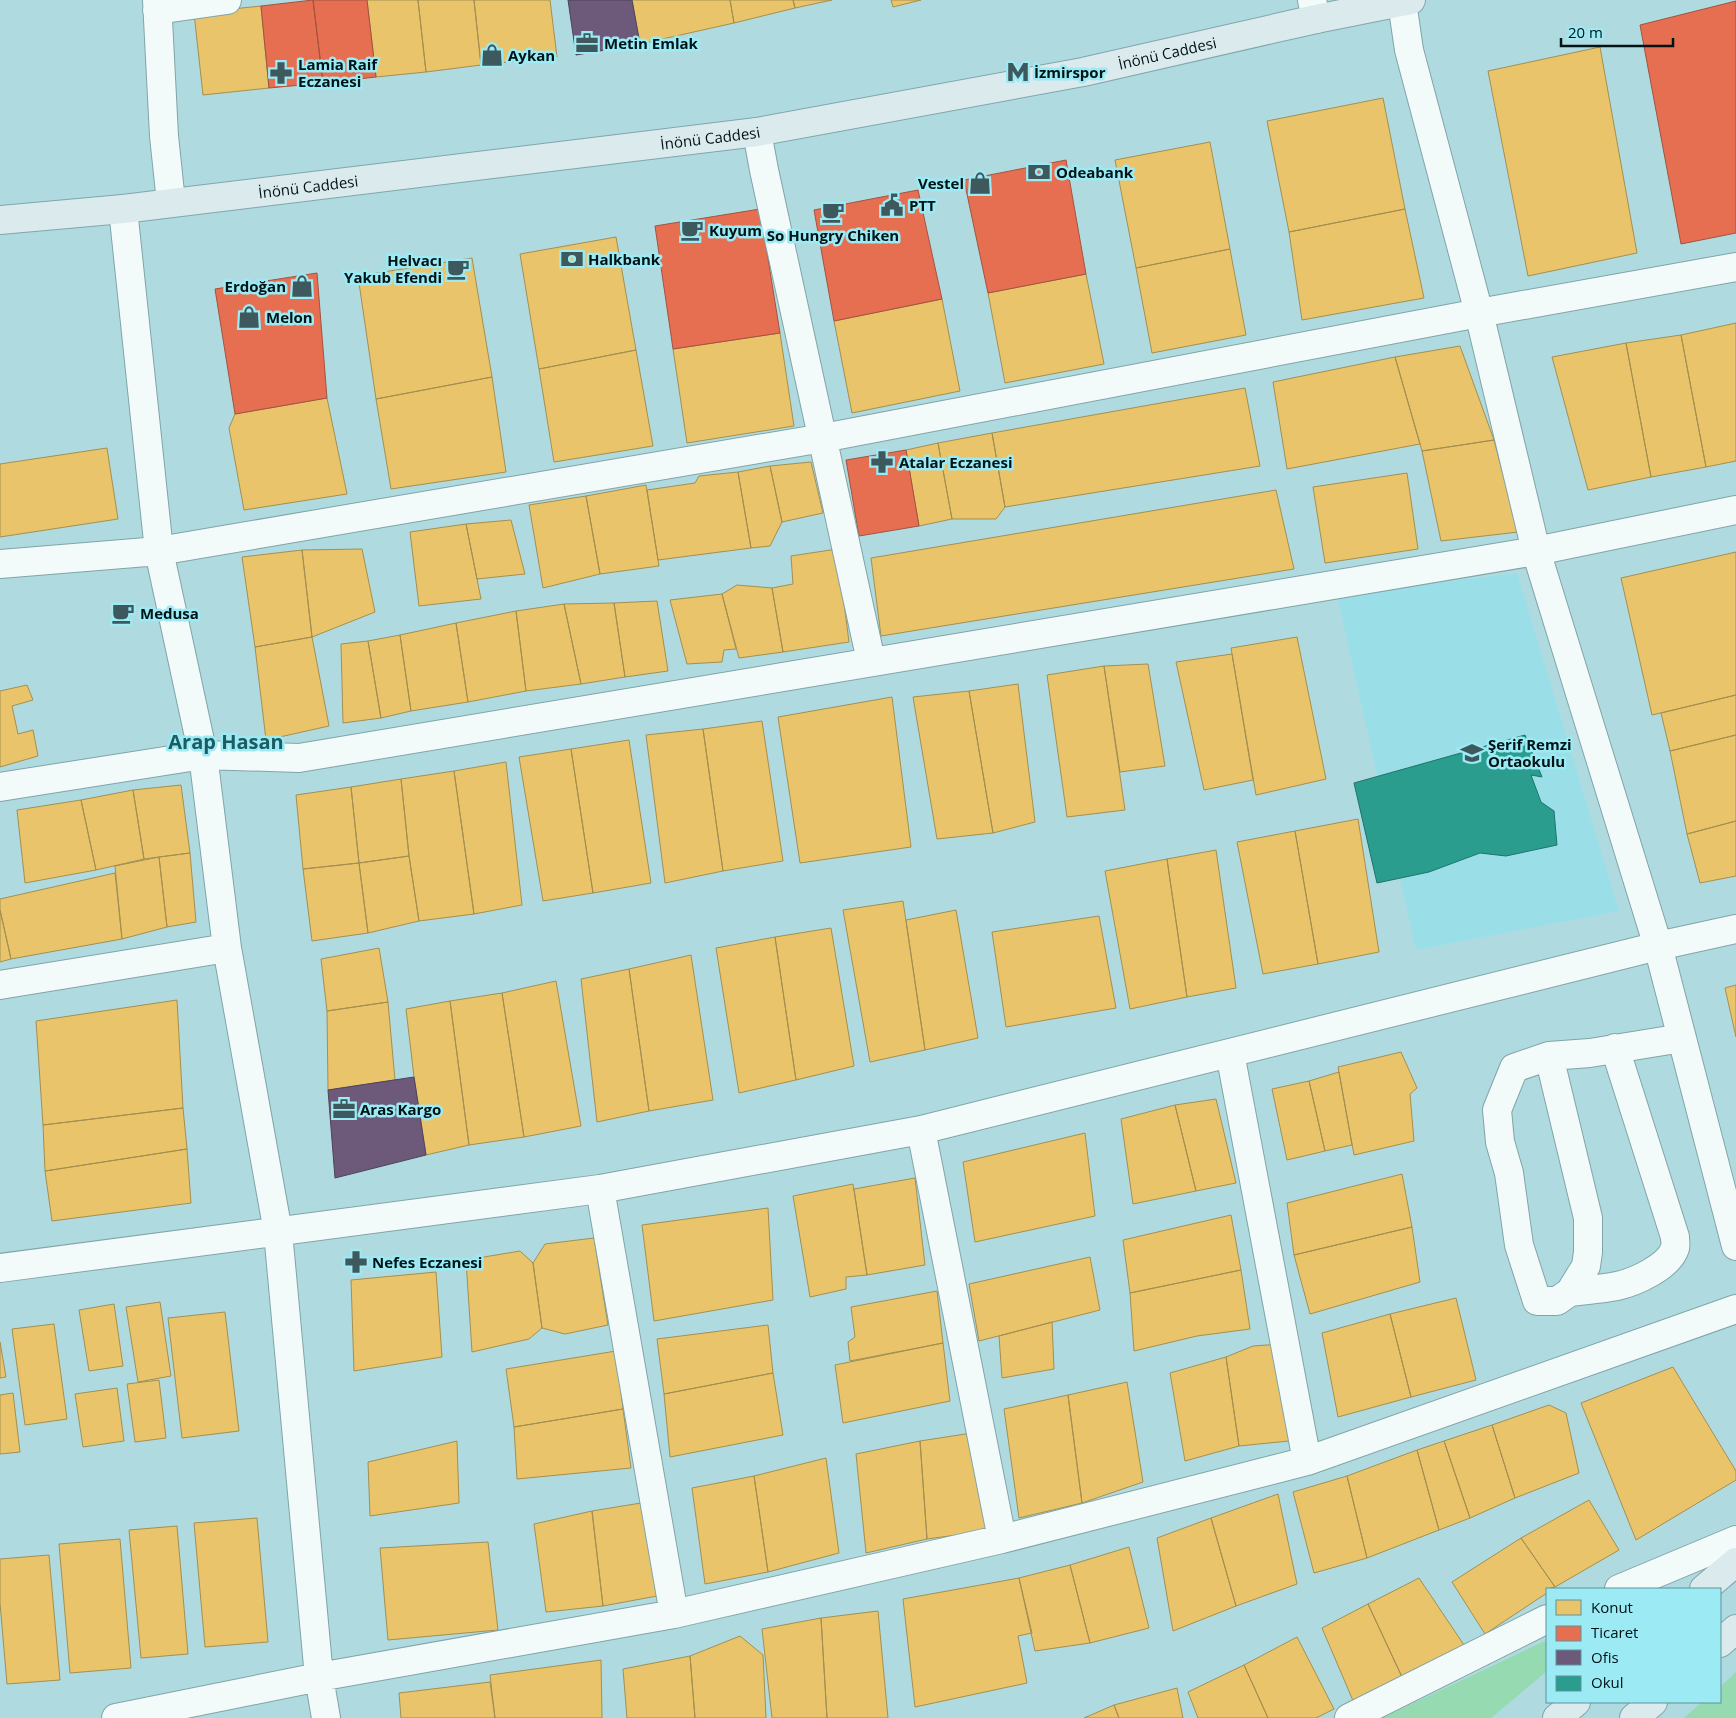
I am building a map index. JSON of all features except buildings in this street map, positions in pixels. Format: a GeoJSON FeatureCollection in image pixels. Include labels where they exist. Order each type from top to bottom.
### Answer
{"type":"FeatureCollection","features":[{"type":"Feature","properties":{"kind":"main road","name":"İnönü Caddesi"},"geometry":{"type":"LineString","coordinates":[[0,220],[123,209],[757,132],[1083,72],[1314,10],[1407,1]]}},
{"type":"Feature","properties":{"kind":"main road"},"geometry":{"type":"LineString","coordinates":[[1705,1588],[1736,1562]]}},
{"type":"Feature","properties":{"kind":"main road"},"geometry":{"type":"LineString","coordinates":[[1721,1643],[1736,1629]]}},
{"type":"Feature","properties":{"kind":"main road"},"geometry":{"type":"LineString","coordinates":[[1557,1718],[1575,1703]]}},
{"type":"Feature","properties":{"kind":"main road"},"geometry":{"type":"LineString","coordinates":[[1634,1718],[1652,1703]]}},
{"type":"Feature","properties":{"kind":"street"},"geometry":{"type":"LineString","coordinates":[[171,202],[164,136],[157,5],[228,0]]}},
{"type":"Feature","properties":{"kind":"street"},"geometry":{"type":"LineString","coordinates":[[1407,1],[1409,50],[1479,313],[1536,551],[1658,946],[1736,1246]]}},
{"type":"Feature","properties":{"kind":"street"},"geometry":{"type":"LineString","coordinates":[[757,132],[872,661]]}},
{"type":"Feature","properties":{"kind":"street"},"geometry":{"type":"LineString","coordinates":[[123,209],[159,551],[203,755],[227,948],[278,1232],[319,1677],[326,1718]]}},
{"type":"Feature","properties":{"kind":"street"},"geometry":{"type":"LineString","coordinates":[[0,564],[159,551],[823,438],[1479,313],[1736,267]]}},
{"type":"Feature","properties":{"kind":"street"},"geometry":{"type":"LineString","coordinates":[[0,787],[203,755],[299,758],[1536,551],[1736,510]]}},
{"type":"Feature","properties":{"kind":"street"},"geometry":{"type":"LineString","coordinates":[[0,1268],[600,1189],[921,1130],[1658,946],[1736,929]]}},
{"type":"Feature","properties":{"kind":"street"},"geometry":{"type":"LineString","coordinates":[[0,986],[227,948]]}},
{"type":"Feature","properties":{"kind":"street"},"geometry":{"type":"LineString","coordinates":[[1549,1056],[1588,1218],[1588,1252],[1586,1266],[1570,1292],[1557,1301],[1537,1301],[1519,1245],[1509,1172],[1500,1142],[1497,1110],[1514,1068],[1549,1056],[1590,1053],[1682,1038]]}},
{"type":"Feature","properties":{"kind":"street"},"geometry":{"type":"LineString","coordinates":[[1570,1292],[1619,1286],[1653,1271],[1667,1262],[1675,1248],[1674,1236],[1615,1048]]}},
{"type":"Feature","properties":{"kind":"street"},"geometry":{"type":"LineString","coordinates":[[1230,1053],[1307,1461]]}},
{"type":"Feature","properties":{"kind":"street"},"geometry":{"type":"LineString","coordinates":[[921,1130],[1002,1539]]}},
{"type":"Feature","properties":{"kind":"street"},"geometry":{"type":"LineString","coordinates":[[600,1189],[674,1614]]}},
{"type":"Feature","properties":{"kind":"street"},"geometry":{"type":"LineString","coordinates":[[116,1718],[319,1677],[674,1614],[1002,1539],[1307,1461],[1736,1309]]}},
{"type":"Feature","properties":{"kind":"street"},"geometry":{"type":"LineString","coordinates":[[1621,1588],[1736,1540]]}},
{"type":"Feature","properties":{"kind":"street"},"geometry":{"type":"LineString","coordinates":[[1349,1718],[1546,1620]]}},
{"type":"Feature","properties":{"kind":"shaded area","name":"Şerif Remzi Ortaokulu"},"geometry":{"type":"Polygon","coordinates":[[[1517,573],[1619,911],[1416,950],[1337,595],[1517,573]]]}},
{"type":"Feature","properties":{"kind":"green space"},"geometry":{"type":"Polygon","coordinates":[[[1546,1640],[1546,1672],[1491,1718],[1382,1718],[1546,1640]]]}},
{"type":"Feature","properties":{"kind":"green space"},"geometry":{"type":"Polygon","coordinates":[[[1736,1672],[1736,1718],[1684,1718],[1701,1703],[1721,1703],[1721,1686],[1736,1672]]]}},
{"type":"Feature","properties":{"kind":"place","name":"Metin Emlak"},"geometry":{"type":"Point","coordinates":[587,43]}},
{"type":"Feature","properties":{"kind":"place","name":"Aykan"},"geometry":{"type":"Point","coordinates":[492,55]}},
{"type":"Feature","properties":{"kind":"place","name":"İzmirspor"},"geometry":{"type":"Point","coordinates":[1018,72]}},
{"type":"Feature","properties":{"kind":"place","name":"Lamia Raif Eczanesi"},"geometry":{"type":"Point","coordinates":[281,73]}},
{"type":"Feature","properties":{"kind":"place","name":"Odeabank"},"geometry":{"type":"Point","coordinates":[1039,172]}},
{"type":"Feature","properties":{"kind":"place","name":"Vestel"},"geometry":{"type":"Point","coordinates":[980,183]}},
{"type":"Feature","properties":{"kind":"place","name":"PTT"},"geometry":{"type":"Point","coordinates":[892,205]}},
{"type":"Feature","properties":{"kind":"place","name":"So Hungry Chiken"},"geometry":{"type":"Point","coordinates":[833,212]}},
{"type":"Feature","properties":{"kind":"place","name":"Kuyum"},"geometry":{"type":"Point","coordinates":[692,230]}},
{"type":"Feature","properties":{"kind":"place","name":"Halkbank"},"geometry":{"type":"Point","coordinates":[572,259]}},
{"type":"Feature","properties":{"kind":"place","name":"Helvacı Yakub Efendi"},"geometry":{"type":"Point","coordinates":[458,269]}},
{"type":"Feature","properties":{"kind":"place","name":"Erdoğan"},"geometry":{"type":"Point","coordinates":[302,286]}},
{"type":"Feature","properties":{"kind":"place","name":"Melon"},"geometry":{"type":"Point","coordinates":[249,317]}},
{"type":"Feature","properties":{"kind":"place","name":"Atalar Eczanesi"},"geometry":{"type":"Point","coordinates":[882,462]}},
{"type":"Feature","properties":{"kind":"place","name":"Medusa"},"geometry":{"type":"Point","coordinates":[123,613]}},
{"type":"Feature","properties":{"kind":"place","name":"Şerif Remzi Ortaokulu"},"geometry":{"type":"Point","coordinates":[1472,753]}},
{"type":"Feature","properties":{"kind":"place","name":"Aras Kargo"},"geometry":{"type":"Point","coordinates":[344,1109]}},
{"type":"Feature","properties":{"kind":"place","name":"Nefes Eczanesi"},"geometry":{"type":"Point","coordinates":[356,1262]}},
{"type":"Feature","properties":{"kind":"district","name":"Arap Hasan"},"geometry":{"type":"Point","coordinates":[226,741]}}]}
